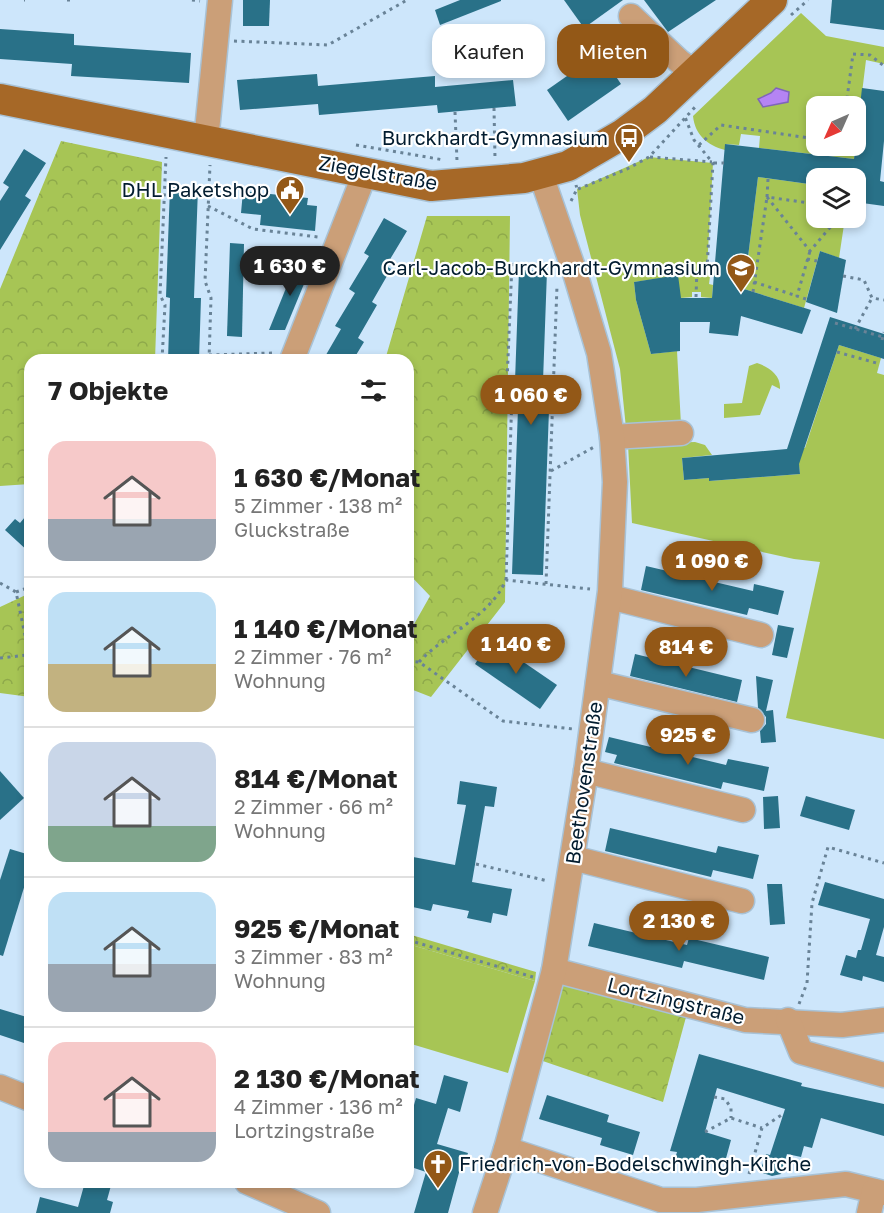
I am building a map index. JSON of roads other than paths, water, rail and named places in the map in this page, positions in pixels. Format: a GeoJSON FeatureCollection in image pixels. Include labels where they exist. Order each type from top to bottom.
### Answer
{"type":"FeatureCollection","features":[{"type":"Feature","properties":{"kind":"main road","name":"Ziegelstraße"},"geometry":{"type":"LineString","coordinates":[[0,99],[208,153],[365,173],[431,186],[541,175],[579,160],[622,134],[696,73],[772,0]]}},
{"type":"Feature","properties":{"kind":"street"},"geometry":{"type":"LineString","coordinates":[[208,153],[218,40],[219,0]]}},
{"type":"Feature","properties":{"kind":"street"},"geometry":{"type":"LineString","coordinates":[[631,16],[680,62],[696,73]]}},
{"type":"Feature","properties":{"kind":"street"},"geometry":{"type":"LineString","coordinates":[[295,354],[341,240],[365,173]]}},
{"type":"Feature","properties":{"kind":"street","name":"Beethovenstraße"},"geometry":{"type":"LineString","coordinates":[[485,1213],[506,1149],[540,975],[573,858],[586,771],[577,730],[598,683],[610,594],[615,482],[612,437],[599,353],[568,267],[541,175]]}},
{"type":"Feature","properties":{"kind":"street"},"geometry":{"type":"LineString","coordinates":[[612,437],[681,433]]}},
{"type":"Feature","properties":{"kind":"street"},"geometry":{"type":"LineString","coordinates":[[610,594],[761,635]]}},
{"type":"Feature","properties":{"kind":"street"},"geometry":{"type":"LineString","coordinates":[[598,683],[752,720]]}},
{"type":"Feature","properties":{"kind":"street"},"geometry":{"type":"LineString","coordinates":[[586,771],[743,810]]}},
{"type":"Feature","properties":{"kind":"street"},"geometry":{"type":"LineString","coordinates":[[573,858],[742,901]]}},
{"type":"Feature","properties":{"kind":"street","name":"Lortzingstraße"},"geometry":{"type":"LineString","coordinates":[[540,975],[745,1020],[842,1024],[884,1020]]}},
{"type":"Feature","properties":{"kind":"street"},"geometry":{"type":"LineString","coordinates":[[788,1020],[801,1052],[884,1075]]}},
{"type":"Feature","properties":{"kind":"street"},"geometry":{"type":"LineString","coordinates":[[0,1087],[24,1097]]}},
{"type":"Feature","properties":{"kind":"street"},"geometry":{"type":"LineString","coordinates":[[506,1149],[653,1206],[846,1184],[876,1199]]}},
{"type":"Feature","properties":{"kind":"street"},"geometry":{"type":"LineString","coordinates":[[261,1188],[318,1213]]}},
{"type":"Feature","properties":{"kind":"place","name":"Burckhardt-Gymnasium"},"geometry":{"type":"Point","coordinates":[629,164]}},
{"type":"Feature","properties":{"kind":"place","name":"DHL Paketshop"},"geometry":{"type":"Point","coordinates":[290,216]}},
{"type":"Feature","properties":{"kind":"place","name":"Carl-Jacob-Burckhardt-Gymnasium"},"geometry":{"type":"Point","coordinates":[741,294]}},
{"type":"Feature","properties":{"kind":"place","name":"Friedrich-von-Bodelschwingh-Kirche"},"geometry":{"type":"Point","coordinates":[438,1190]}}]}
